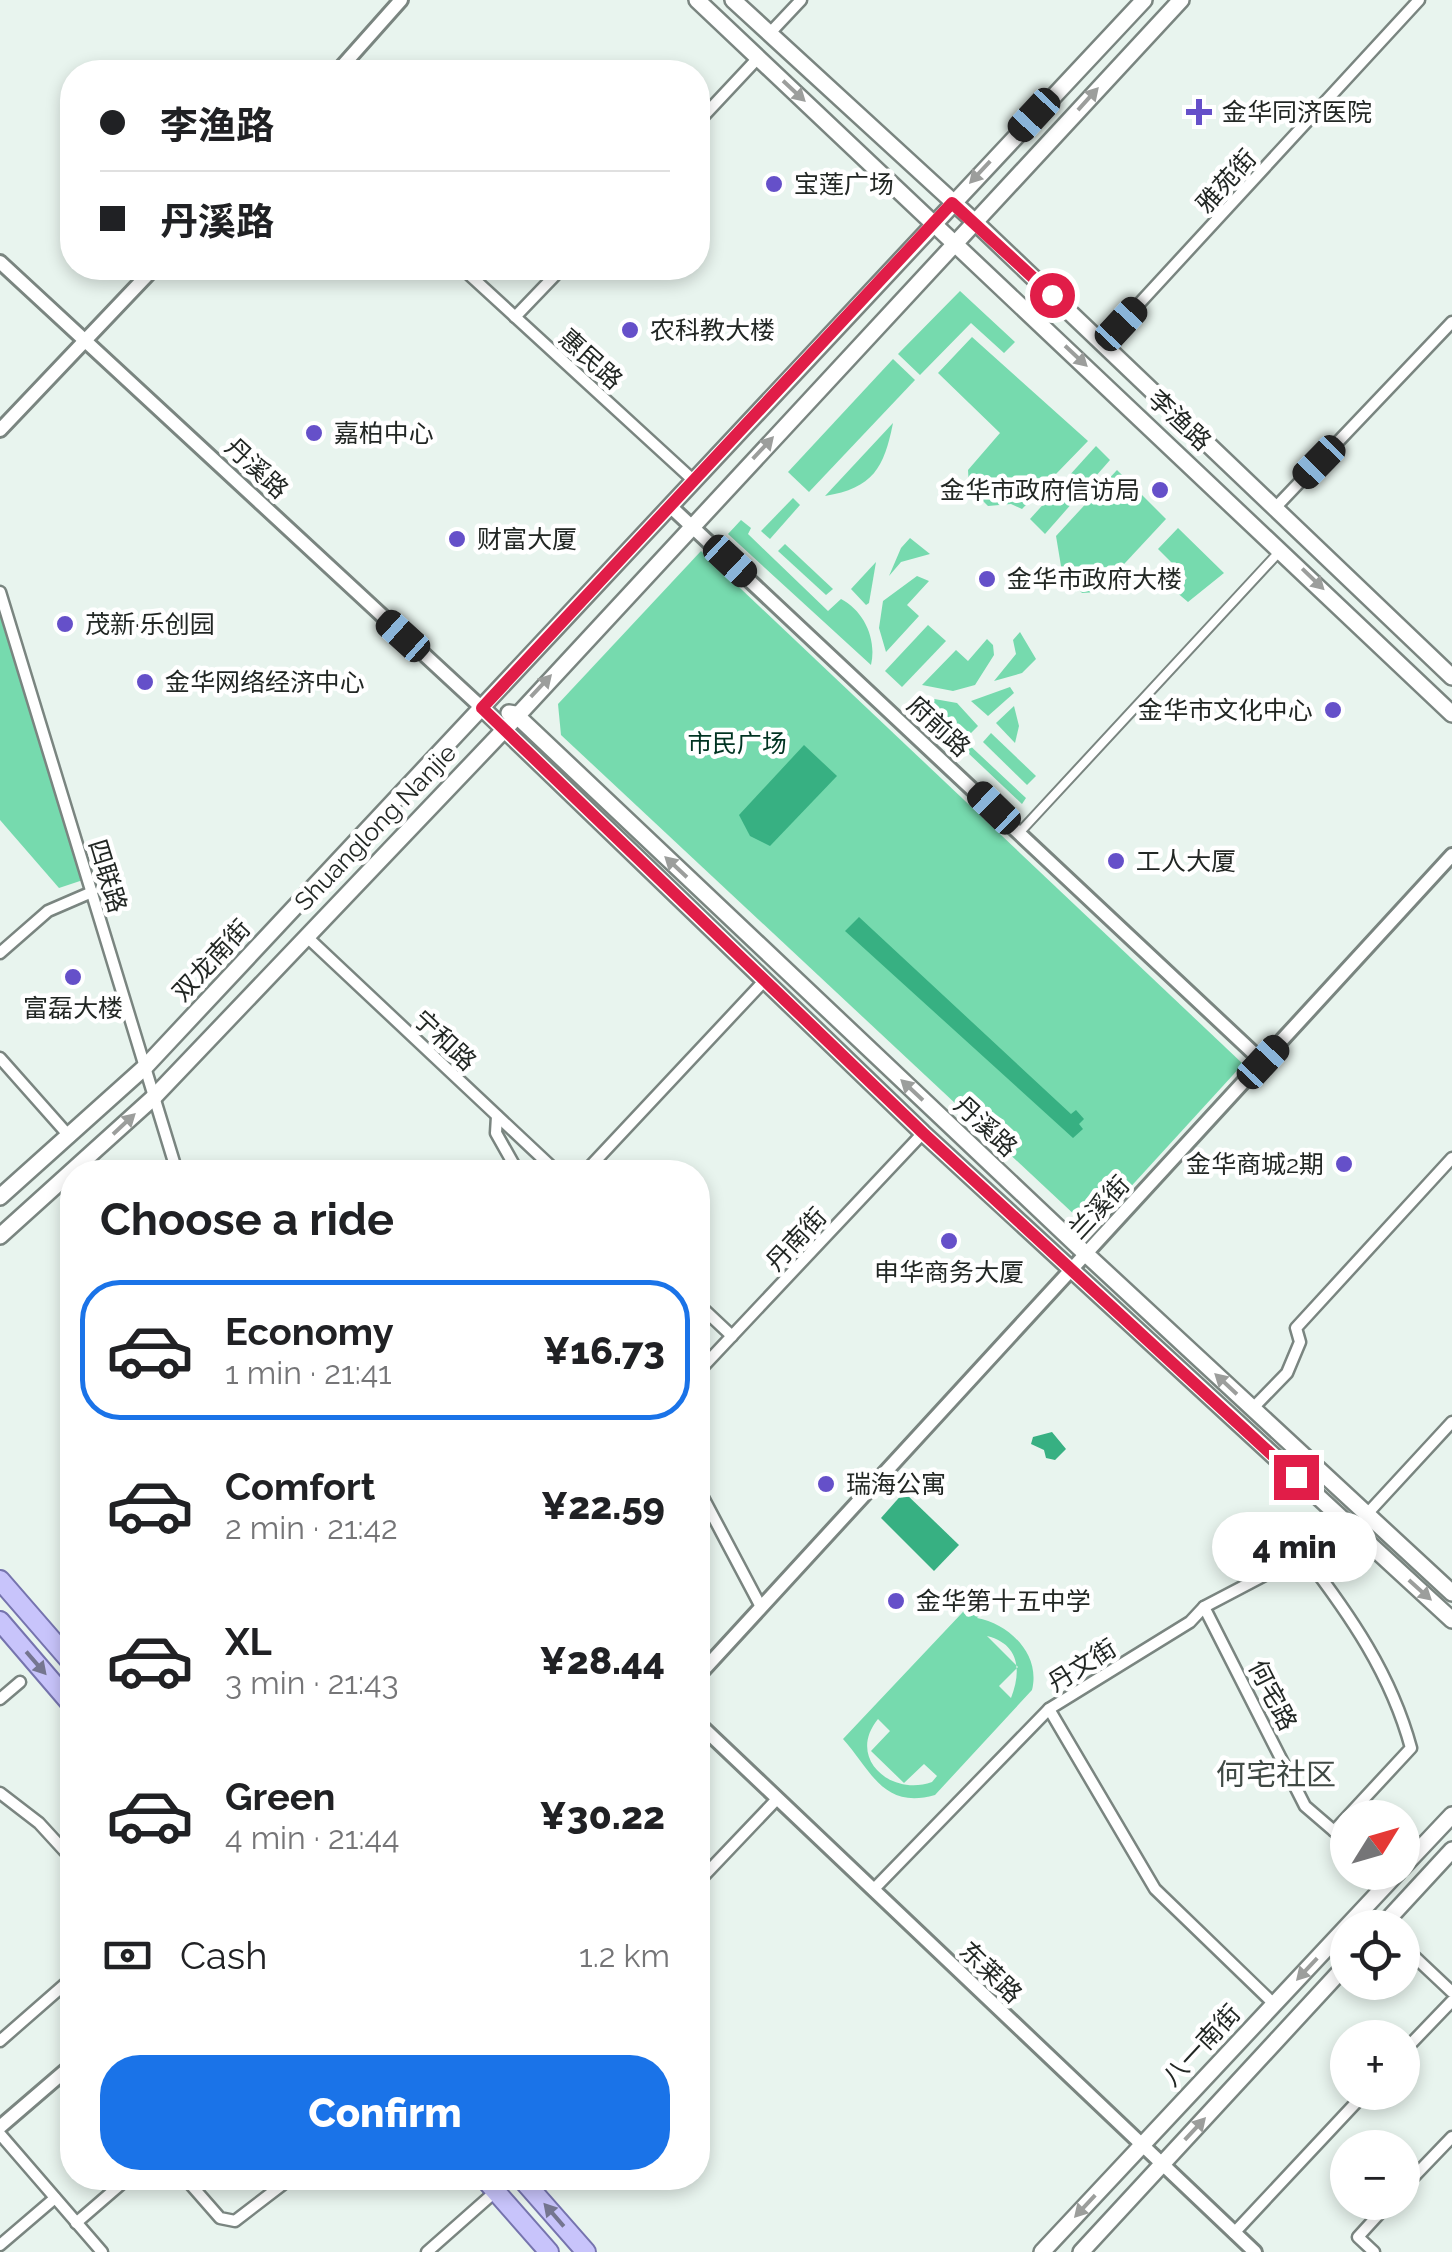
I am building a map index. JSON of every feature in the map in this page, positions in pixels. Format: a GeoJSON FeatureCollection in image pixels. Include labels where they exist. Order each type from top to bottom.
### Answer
{"type":"FeatureCollection","features":[{"type":"Feature","properties":{"kind":"main road","name":"李渔路"},"geometry":{"type":"LineString","coordinates":[[697,0],[1452,714]]}},
{"type":"Feature","properties":{"kind":"main road","name":"李渔路"},"geometry":{"type":"LineString","coordinates":[[733,0],[975,222],[1452,678]]}},
{"type":"Feature","properties":{"kind":"main road","name":"双龙南街"},"geometry":{"type":"LineString","coordinates":[[0,1197],[146,1066],[1144,0]]}},
{"type":"Feature","properties":{"kind":"main road","name":"Shuanglong Nanjie"},"geometry":{"type":"LineString","coordinates":[[84,1160],[154,1097],[504,729],[1181,0]]}},
{"type":"Feature","properties":{"kind":"main road"},"geometry":{"type":"LineString","coordinates":[[482,708],[515,714]]}},
{"type":"Feature","properties":{"kind":"main road","name":"丹溪路"},"geometry":{"type":"LineString","coordinates":[[482,708],[923,1133],[1452,1620]]}},
{"type":"Feature","properties":{"kind":"main road","name":"丹溪路"},"geometry":{"type":"LineString","coordinates":[[515,714],[1086,1254],[1452,1593]]}},
{"type":"Feature","properties":{"kind":"main road","name":"Shuanglong Nanjie"},"geometry":{"type":"LineString","coordinates":[[0,1236],[60,1182]]}},
{"type":"Feature","properties":{"kind":"main road"},"geometry":{"type":"LineString","coordinates":[[0,1580],[60,1649]]}},
{"type":"Feature","properties":{"kind":"main road"},"geometry":{"type":"LineString","coordinates":[[0,1621],[60,1691]]}},
{"type":"Feature","properties":{"kind":"main road","name":"八一南街"},"geometry":{"type":"LineString","coordinates":[[1420,1846],[1452,1815]]}},
{"type":"Feature","properties":{"kind":"main road"},"geometry":{"type":"LineString","coordinates":[[1397,1910],[1452,1850]]}},
{"type":"Feature","properties":{"kind":"main road","name":"八一南街"},"geometry":{"type":"LineString","coordinates":[[1042,2252],[1378,1890]]}},
{"type":"Feature","properties":{"kind":"main road","name":"八一南街"},"geometry":{"type":"LineString","coordinates":[[1081,2252],[1330,1983]]}},
{"type":"Feature","properties":{"kind":"main road"},"geometry":{"type":"LineString","coordinates":[[495,2190],[548,2252]]}},
{"type":"Feature","properties":{"kind":"main road"},"geometry":{"type":"LineString","coordinates":[[532,2190],[586,2252]]}},
{"type":"Feature","properties":{"kind":"street"},"geometry":{"type":"LineString","coordinates":[[347,60],[401,0]]}},
{"type":"Feature","properties":{"kind":"street"},"geometry":{"type":"LineString","coordinates":[[770,34],[801,0]]}},
{"type":"Feature","properties":{"kind":"street","name":"雅苑街"},"geometry":{"type":"LineString","coordinates":[[1103,343],[1419,0]]}},
{"type":"Feature","properties":{"kind":"street"},"geometry":{"type":"LineString","coordinates":[[710,109],[758,58]]}},
{"type":"Feature","properties":{"kind":"street","name":"丹溪路"},"geometry":{"type":"LineString","coordinates":[[0,262],[482,708]]}},
{"type":"Feature","properties":{"kind":"street"},"geometry":{"type":"LineString","coordinates":[[0,430],[142,280]]}},
{"type":"Feature","properties":{"kind":"street","name":"惠民路"},"geometry":{"type":"LineString","coordinates":[[475,280],[693,480]]}},
{"type":"Feature","properties":{"kind":"street"},"geometry":{"type":"LineString","coordinates":[[515,317],[550,280]]}},
{"type":"Feature","properties":{"kind":"street"},"geometry":{"type":"LineString","coordinates":[[1276,507],[1452,322]]}},
{"type":"Feature","properties":{"kind":"street","name":"府前路"},"geometry":{"type":"LineString","coordinates":[[670,506],[1263,1062]]}},
{"type":"Feature","properties":{"kind":"street"},"geometry":{"type":"LineString","coordinates":[[1019,833],[1282,550]]}},
{"type":"Feature","properties":{"kind":"street","name":"四联路"},"geometry":{"type":"LineString","coordinates":[[0,592],[173,1160]]}},
{"type":"Feature","properties":{"kind":"street","name":"兰溪街"},"geometry":{"type":"LineString","coordinates":[[710,1663],[1452,856]]}},
{"type":"Feature","properties":{"kind":"street"},"geometry":{"type":"LineString","coordinates":[[0,953],[48,910],[92,892]]}},
{"type":"Feature","properties":{"kind":"street","name":"宁和路"},"geometry":{"type":"LineString","coordinates":[[306,936],[544,1160]]}},
{"type":"Feature","properties":{"kind":"street"},"geometry":{"type":"LineString","coordinates":[[597,1160],[766,980]]}},
{"type":"Feature","properties":{"kind":"street"},"geometry":{"type":"LineString","coordinates":[[0,1058],[70,1137]]}},
{"type":"Feature","properties":{"kind":"street"},"geometry":{"type":"LineString","coordinates":[[497,1116],[496,1133],[511,1160]]}},
{"type":"Feature","properties":{"kind":"street","name":"丹南街"},"geometry":{"type":"LineString","coordinates":[[710,1359],[923,1133]]}},
{"type":"Feature","properties":{"kind":"street"},"geometry":{"type":"LineString","coordinates":[[1252,1409],[1287,1373],[1300,1342],[1296,1328],[1452,1158]]}},
{"type":"Feature","properties":{"kind":"street"},"geometry":{"type":"LineString","coordinates":[[710,1315],[732,1336]]}},
{"type":"Feature","properties":{"kind":"street"},"geometry":{"type":"LineString","coordinates":[[1367,1514],[1452,1422]]}},
{"type":"Feature","properties":{"kind":"street"},"geometry":{"type":"LineString","coordinates":[[710,1511],[761,1607]]}},
{"type":"Feature","properties":{"kind":"street","name":"丹文街"},"geometry":{"type":"LineString","coordinates":[[873,1890],[1049,1709],[1190,1622],[1204,1607],[1353,1529]]}},
{"type":"Feature","properties":{"kind":"street"},"geometry":{"type":"LineString","coordinates":[[1304,1555],[1375,1656],[1400,1710],[1411,1748],[1363,1800]]}},
{"type":"Feature","properties":{"kind":"street","name":"何宅路"},"geometry":{"type":"LineString","coordinates":[[1204,1607],[1305,1806],[1330,1828]]}},
{"type":"Feature","properties":{"kind":"street"},"geometry":{"type":"LineString","coordinates":[[0,1699],[20,1682]]}},
{"type":"Feature","properties":{"kind":"street"},"geometry":{"type":"LineString","coordinates":[[1049,1709],[1156,1889],[1274,2004]]}},
{"type":"Feature","properties":{"kind":"street","name":"东莱路"},"geometry":{"type":"LineString","coordinates":[[710,1735],[1162,2165],[1237,2242],[1255,2252]]}},
{"type":"Feature","properties":{"kind":"street"},"geometry":{"type":"LineString","coordinates":[[0,1793],[40,1823],[60,1846]]}},
{"type":"Feature","properties":{"kind":"street"},"geometry":{"type":"LineString","coordinates":[[710,1869],[777,1799]]}},
{"type":"Feature","properties":{"kind":"street"},"geometry":{"type":"LineString","coordinates":[[1420,1962],[1452,1992]]}},
{"type":"Feature","properties":{"kind":"street"},"geometry":{"type":"LineString","coordinates":[[0,2041],[60,1988]]}},
{"type":"Feature","properties":{"kind":"street"},"geometry":{"type":"LineString","coordinates":[[1420,2035],[1452,2001]]}},
{"type":"Feature","properties":{"kind":"street"},"geometry":{"type":"LineString","coordinates":[[60,2076],[0,2131],[102,2252]]}},
{"type":"Feature","properties":{"kind":"street"},"geometry":{"type":"LineString","coordinates":[[1237,2242],[1351,2110]]}},
{"type":"Feature","properties":{"kind":"street"},"geometry":{"type":"LineString","coordinates":[[1420,2171],[1452,2137]]}},
{"type":"Feature","properties":{"kind":"street"},"geometry":{"type":"LineString","coordinates":[[76,2223],[114,2190]]}},
{"type":"Feature","properties":{"kind":"street"},"geometry":{"type":"LineString","coordinates":[[196,2190],[220,2218],[235,2221],[276,2190]]}},
{"type":"Feature","properties":{"kind":"street"},"geometry":{"type":"LineString","coordinates":[[427,2252],[484,2190]]}},
{"type":"Feature","properties":{"kind":"street"},"geometry":{"type":"LineString","coordinates":[[0,2245],[55,2198]]}},
{"type":"Feature","properties":{"kind":"street"},"geometry":{"type":"LineString","coordinates":[[1374,2220],[1358,2237],[1374,2252]]}},
{"type":"Feature","properties":{"kind":"green space"},"geometry":{"type":"Polygon","coordinates":[[[960,291],[1015,342],[1004,353],[971,323],[920,375],[898,354],[960,291]]]}},
{"type":"Feature","properties":{"kind":"green space"},"geometry":{"type":"Polygon","coordinates":[[[972,337],[1088,441],[1022,509],[1011,504],[988,506],[969,487],[968,470],[1000,433],[938,373],[972,337]]]}},
{"type":"Feature","properties":{"kind":"green space"},"geometry":{"type":"Polygon","coordinates":[[[893,359],[915,380],[809,492],[788,472],[893,359]]]}},
{"type":"Feature","properties":{"kind":"green space"},"geometry":{"type":"Polygon","coordinates":[[[893,423],[874,473],[855,488],[825,496],[893,423]]]}},
{"type":"Feature","properties":{"kind":"green space"},"geometry":{"type":"Polygon","coordinates":[[[1096,446],[1110,460],[1045,534],[1030,519],[1096,446]]]}},
{"type":"Feature","properties":{"kind":"green space"},"geometry":{"type":"Polygon","coordinates":[[[1117,470],[1166,519],[1098,592],[1082,593],[1062,572],[1056,536],[1117,470]]]}},
{"type":"Feature","properties":{"kind":"green space"},"geometry":{"type":"Polygon","coordinates":[[[793,498],[800,505],[770,539],[761,531],[793,498]]]}},
{"type":"Feature","properties":{"kind":"green space"},"geometry":{"type":"Polygon","coordinates":[[[741,520],[751,528],[748,534],[828,611],[841,599],[856,611],[870,636],[871,665],[728,534],[741,520]]]}},
{"type":"Feature","properties":{"kind":"green space"},"geometry":{"type":"Polygon","coordinates":[[[1178,528],[1224,573],[1188,602],[1175,591],[1187,578],[1158,549],[1178,528]]]}},
{"type":"Feature","properties":{"kind":"green space"},"geometry":{"type":"Polygon","coordinates":[[[910,538],[930,554],[901,562],[889,576],[901,548],[910,538]]]}},
{"type":"Feature","properties":{"kind":"green space"},"geometry":{"type":"Polygon","coordinates":[[[785,544],[833,589],[826,595],[778,551],[785,544]]]}},
{"type":"Feature","properties":{"kind":"green space","name":"市民广场"},"geometry":{"type":"Polygon","coordinates":[[[701,551],[1243,1064],[1104,1216],[1078,1218],[561,735],[558,704],[701,551]]]}},
{"type":"Feature","properties":{"kind":"green space"},"geometry":{"type":"Polygon","coordinates":[[[876,562],[869,603],[866,605],[851,589],[876,562]]]}},
{"type":"Feature","properties":{"kind":"green space"},"geometry":{"type":"Polygon","coordinates":[[[917,576],[929,581],[907,605],[919,616],[886,652],[879,628],[883,601],[917,576]]]}},
{"type":"Feature","properties":{"kind":"green space"},"geometry":{"type":"Polygon","coordinates":[[[0,616],[83,880],[59,888],[0,820],[0,616]]]}},
{"type":"Feature","properties":{"kind":"green space"},"geometry":{"type":"Polygon","coordinates":[[[928,625],[946,641],[902,687],[885,671],[928,625]]]}},
{"type":"Feature","properties":{"kind":"green space"},"geometry":{"type":"Polygon","coordinates":[[[1020,632],[1036,659],[1022,673],[994,681],[1016,654],[1013,640],[1020,632]]]}},
{"type":"Feature","properties":{"kind":"green space"},"geometry":{"type":"Polygon","coordinates":[[[987,639],[993,645],[994,655],[975,685],[953,691],[922,685],[956,650],[968,661],[987,639]]]}},
{"type":"Feature","properties":{"kind":"green space"},"geometry":{"type":"Polygon","coordinates":[[[1010,687],[1014,693],[988,716],[971,701],[1010,687]]]}},
{"type":"Feature","properties":{"kind":"green space"},"geometry":{"type":"Polygon","coordinates":[[[923,697],[957,703],[978,726],[964,740],[1026,798],[1022,804],[911,699],[923,697]]]}},
{"type":"Feature","properties":{"kind":"green space"},"geometry":{"type":"Polygon","coordinates":[[[1014,706],[1019,726],[1015,743],[996,723],[1014,706]]]}},
{"type":"Feature","properties":{"kind":"green space"},"geometry":{"type":"Polygon","coordinates":[[[991,733],[1036,776],[1027,785],[983,742],[991,733]]]}},
{"type":"Feature","properties":{"kind":"green space"},"geometry":{"type":"Polygon","coordinates":[[[978,1596],[988,1606],[977,1618],[1011,1634],[1032,1664],[1032,1690],[935,1795],[917,1798],[890,1792],[843,1739],[978,1596]],[[987,1636],[1016,1665],[1006,1645],[987,1636]],[[1017,1668],[999,1686],[1011,1698],[1014,1688],[1017,1668]],[[878,1719],[869,1734],[870,1760],[888,1779],[902,1784],[917,1785],[932,1782],[937,1776],[924,1764],[904,1783],[871,1751],[890,1731],[878,1719]]]}},
{"type":"Feature","properties":{"kind":"shaded area"},"geometry":{"type":"Polygon","coordinates":[[[804,745],[837,776],[770,846],[750,836],[739,815],[804,745]]]}},
{"type":"Feature","properties":{"kind":"shaded area"},"geometry":{"type":"Polygon","coordinates":[[[859,917],[1071,1114],[1076,1110],[1084,1119],[1079,1124],[1083,1129],[1073,1138],[845,931],[859,917]]]}},
{"type":"Feature","properties":{"kind":"shaded area"},"geometry":{"type":"Polygon","coordinates":[[[1052,1432],[1066,1449],[1055,1460],[1046,1458],[1044,1450],[1031,1444],[1033,1437],[1052,1432]]]}},
{"type":"Feature","properties":{"kind":"shaded area"},"geometry":{"type":"Polygon","coordinates":[[[904,1492],[959,1545],[934,1571],[881,1518],[904,1492]]]}},
{"type":"Feature","properties":{"kind":"place","name":"金华同济医院"},"geometry":{"type":"Point","coordinates":[1199,112]}},
{"type":"Feature","properties":{"kind":"place","name":"宝莲广场"},"geometry":{"type":"Point","coordinates":[774,184]}},
{"type":"Feature","properties":{"kind":"place","name":"农科教大楼"},"geometry":{"type":"Point","coordinates":[630,330]}},
{"type":"Feature","properties":{"kind":"place","name":"嘉柏中心"},"geometry":{"type":"Point","coordinates":[314,433]}},
{"type":"Feature","properties":{"kind":"place","name":"金华市政府信访局"},"geometry":{"type":"Point","coordinates":[1160,490]}},
{"type":"Feature","properties":{"kind":"place","name":"财富大厦"},"geometry":{"type":"Point","coordinates":[457,539]}},
{"type":"Feature","properties":{"kind":"place","name":"金华市政府大楼"},"geometry":{"type":"Point","coordinates":[987,579]}},
{"type":"Feature","properties":{"kind":"place","name":"茂新·乐创园"},"geometry":{"type":"Point","coordinates":[65,624]}},
{"type":"Feature","properties":{"kind":"place","name":"金华网络经济中心"},"geometry":{"type":"Point","coordinates":[145,682]}},
{"type":"Feature","properties":{"kind":"place","name":"金华市文化中心"},"geometry":{"type":"Point","coordinates":[1333,710]}},
{"type":"Feature","properties":{"kind":"place","name":"工人大厦"},"geometry":{"type":"Point","coordinates":[1116,861]}},
{"type":"Feature","properties":{"kind":"place","name":"富磊大楼"},"geometry":{"type":"Point","coordinates":[73,977]}},
{"type":"Feature","properties":{"kind":"place","name":"金华商城2期"},"geometry":{"type":"Point","coordinates":[1344,1164]}},
{"type":"Feature","properties":{"kind":"place","name":"申华商务大厦"},"geometry":{"type":"Point","coordinates":[949,1241]}},
{"type":"Feature","properties":{"kind":"place","name":"瑞海公寓"},"geometry":{"type":"Point","coordinates":[826,1484]}},
{"type":"Feature","properties":{"kind":"place","name":"金华第十五中学"},"geometry":{"type":"Point","coordinates":[896,1601]}},
{"type":"Feature","properties":{"kind":"district","name":"何宅社区"},"geometry":{"type":"Point","coordinates":[1276,1774]}},
{"type":"Feature","properties":{"kind":"route"},"geometry":{"type":"LineString","coordinates":[[1052,295],[952,203],[482,708],[923,1133],[1296,1477]]}}]}
